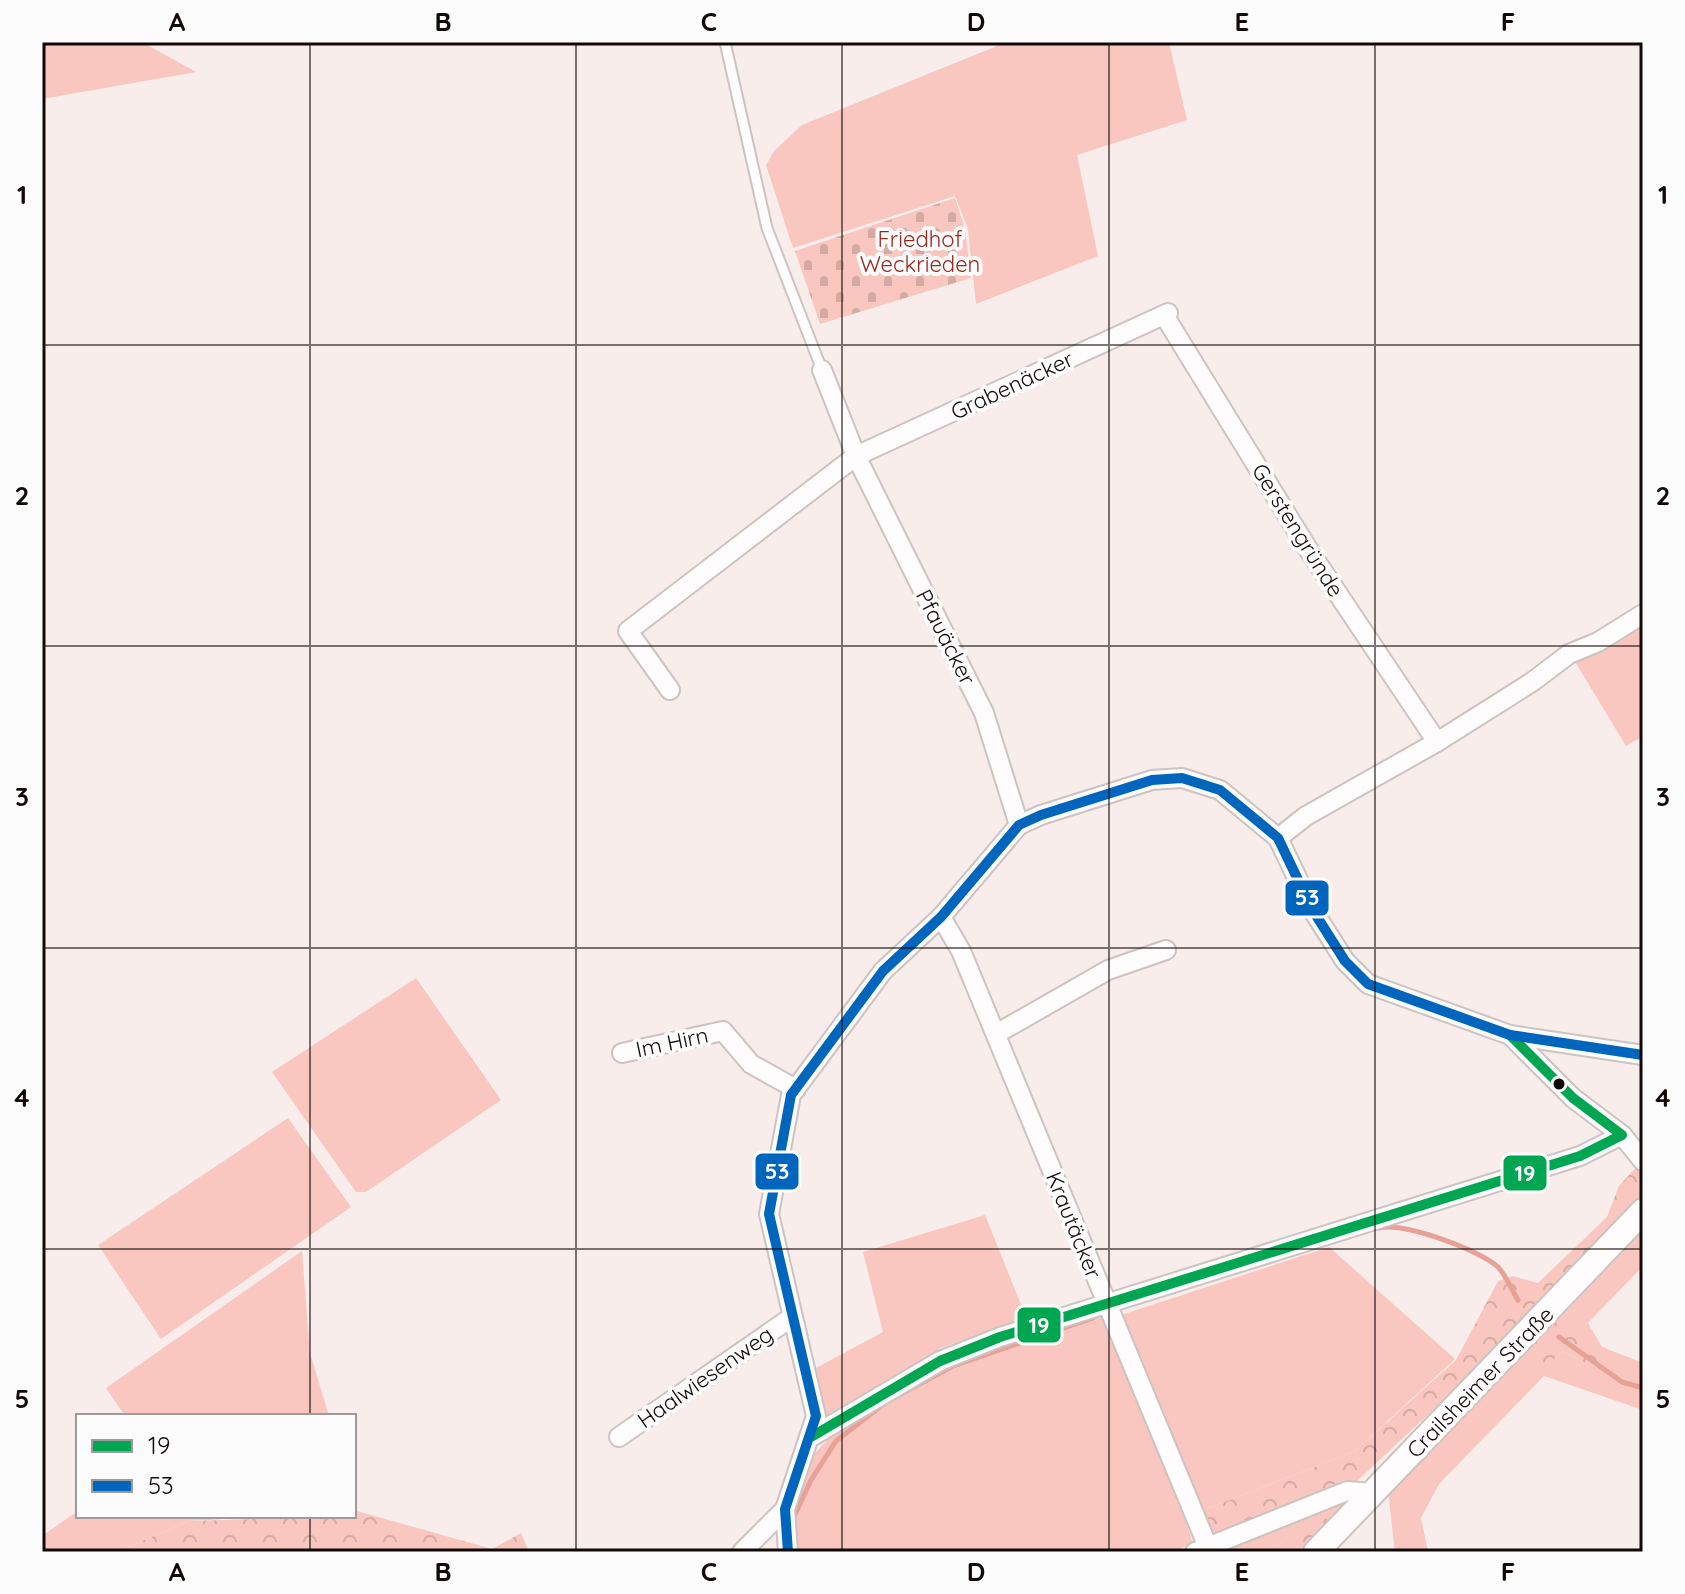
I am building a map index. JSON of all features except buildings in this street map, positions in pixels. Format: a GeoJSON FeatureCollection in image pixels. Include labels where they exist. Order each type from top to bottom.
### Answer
{"type":"FeatureCollection","features":[{"type":"Feature","properties":{"kind":"main road","name":"Crailsheimer Straße"},"geometry":{"type":"LineString","coordinates":[[1316,1552],[1643,1211]]}},
{"type":"Feature","properties":{"kind":"street","name":"Grabenäcker"},"geometry":{"type":"LineString","coordinates":[[856,456],[1166,314]]}},
{"type":"Feature","properties":{"kind":"street","name":"Gerstengründe"},"geometry":{"type":"LineString","coordinates":[[1166,314],[1308,549],[1437,742]]}},
{"type":"Feature","properties":{"kind":"street","name":"Pfauäcker"},"geometry":{"type":"LineString","coordinates":[[822,370],[856,456],[984,713],[1019,825]]}},
{"type":"Feature","properties":{"kind":"street"},"geometry":{"type":"LineString","coordinates":[[670,690],[628,631],[856,456]]}},
{"type":"Feature","properties":{"kind":"street"},"geometry":{"type":"LineString","coordinates":[[1278,838],[1306,816],[1437,742],[1532,682],[1569,654],[1598,642],[1643,614]]}},
{"type":"Feature","properties":{"kind":"street"},"geometry":{"type":"LineString","coordinates":[[788,1552],[785,1509],[816,1416],[769,1214],[779,1143],[791,1095],[883,971],[941,917],[1019,825],[1152,780],[1182,778],[1220,790],[1278,838],[1312,909],[1345,961],[1368,984],[1510,1035],[1643,1055]]}},
{"type":"Feature","properties":{"kind":"street","name":"Krautäcker"},"geometry":{"type":"LineString","coordinates":[[941,917],[961,951],[996,1034],[1204,1551],[1347,1491],[1373,1493]]}},
{"type":"Feature","properties":{"kind":"street"},"geometry":{"type":"LineString","coordinates":[[996,1034],[1108,970],[1166,950]]}},
{"type":"Feature","properties":{"kind":"street","name":"Im Hirn"},"geometry":{"type":"LineString","coordinates":[[622,1053],[723,1031],[751,1064],[796,1089]]}},
{"type":"Feature","properties":{"kind":"street"},"geometry":{"type":"LineString","coordinates":[[1510,1035],[1573,1098],[1622,1135],[1643,1161]]}},
{"type":"Feature","properties":{"kind":"street"},"geometry":{"type":"LineString","coordinates":[[811,1437],[940,1361],[1106,1304],[1580,1156],[1622,1135]]}},
{"type":"Feature","properties":{"kind":"street","name":"Haalwiesenweg"},"geometry":{"type":"LineString","coordinates":[[619,1437],[792,1317]]}},
{"type":"Feature","properties":{"kind":"street"},"geometry":{"type":"LineString","coordinates":[[742,1552],[785,1509]]}},
{"type":"Feature","properties":{"kind":"lane"},"geometry":{"type":"LineString","coordinates":[[725,42],[767,228],[822,370]]}},
{"type":"Feature","properties":{"kind":"green space"},"geometry":{"type":"Polygon","coordinates":[[[42,42],[142,42],[196,72],[42,99],[42,42]]]}},
{"type":"Feature","properties":{"kind":"green space"},"geometry":{"type":"Polygon","coordinates":[[[1007,42],[1169,42],[1187,120],[1077,155],[1098,256],[976,304],[968,229],[955,196],[793,248],[766,165],[774,151],[802,125],[1007,42]]]}},
{"type":"Feature","properties":{"kind":"green space","name":"Friedhof Weckrieden"},"geometry":{"type":"Polygon","coordinates":[[[955,198],[965,229],[971,278],[820,324],[795,251],[955,198]]]}},
{"type":"Feature","properties":{"kind":"green space"},"geometry":{"type":"Polygon","coordinates":[[[1643,620],[1643,736],[1626,746],[1574,660],[1643,620]]]}},
{"type":"Feature","properties":{"kind":"green space"},"geometry":{"type":"Polygon","coordinates":[[[416,978],[501,1100],[366,1192],[356,1192],[272,1072],[416,978]]]}},
{"type":"Feature","properties":{"kind":"green space"},"geometry":{"type":"Polygon","coordinates":[[[288,1118],[351,1207],[161,1339],[98,1245],[288,1118]]]}},
{"type":"Feature","properties":{"kind":"green space"},"geometry":{"type":"Polygon","coordinates":[[[1639,1164],[1643,1195],[1469,1376],[1355,1483],[1344,1480],[1210,1536],[1199,1512],[1355,1451],[1456,1360],[1498,1281],[1513,1276],[1538,1283],[1607,1217],[1619,1186],[1639,1164]]]}},
{"type":"Feature","properties":{"kind":"green space"},"geometry":{"type":"Polygon","coordinates":[[[985,1215],[1026,1317],[941,1348],[825,1416],[816,1368],[883,1332],[863,1252],[985,1215]]]}},
{"type":"Feature","properties":{"kind":"green space"},"geometry":{"type":"Polygon","coordinates":[[[1643,1231],[1643,1266],[1588,1323],[1602,1347],[1643,1363],[1643,1410],[1544,1376],[1439,1484],[1421,1518],[1428,1552],[1395,1552],[1388,1491],[1521,1357],[1540,1370],[1563,1351],[1590,1366],[1599,1349],[1566,1311],[1643,1231]]]}},
{"type":"Feature","properties":{"kind":"green space"},"geometry":{"type":"Polygon","coordinates":[[[1329,1247],[1455,1359],[1355,1451],[1199,1512],[1121,1315],[1329,1247]]]}},
{"type":"Feature","properties":{"kind":"green space"},"geometry":{"type":"Polygon","coordinates":[[[302,1251],[310,1353],[328,1414],[124,1414],[106,1388],[302,1251]]]}},
{"type":"Feature","properties":{"kind":"green space"},"geometry":{"type":"Polygon","coordinates":[[[1095,1308],[1106,1320],[1178,1495],[1193,1544],[1169,1552],[793,1552],[789,1524],[809,1459],[836,1431],[914,1376],[1095,1308]]]}},
{"type":"Feature","properties":{"kind":"green space"},"geometry":{"type":"Polygon","coordinates":[[[1566,1311],[1600,1349],[1600,1364],[1590,1366],[1563,1351],[1540,1371],[1521,1357],[1566,1311]]]}},
{"type":"Feature","properties":{"kind":"green space"},"geometry":{"type":"Polygon","coordinates":[[[1354,1497],[1329,1520],[1314,1516],[1270,1552],[1225,1552],[1301,1516],[1354,1497]]]}},
{"type":"Feature","properties":{"kind":"green space"},"geometry":{"type":"Polygon","coordinates":[[[76,1512],[76,1518],[242,1518],[189,1521],[116,1552],[42,1552],[42,1536],[76,1512]]]}},
{"type":"Feature","properties":{"kind":"green space"},"geometry":{"type":"Polygon","coordinates":[[[356,1513],[492,1549],[521,1533],[529,1552],[116,1552],[189,1521],[356,1518],[356,1513]]]}},
{"type":"Feature","properties":{"kind":"green space"},"geometry":{"type":"Polygon","coordinates":[[[1314,1515],[1329,1520],[1298,1552],[1270,1552],[1314,1515]]]}},
{"type":"Feature","properties":{"kind":"waterway"},"geometry":{"type":"LineString","coordinates":[[1379,1228],[1423,1233],[1489,1260],[1504,1274],[1518,1300]]}},
{"type":"Feature","properties":{"kind":"waterway"},"geometry":{"type":"LineString","coordinates":[[897,1396],[953,1366],[1093,1318]]}},
{"type":"Feature","properties":{"kind":"waterway"},"geometry":{"type":"LineString","coordinates":[[1559,1337],[1622,1382],[1643,1388]]}},
{"type":"Feature","properties":{"kind":"waterway"},"geometry":{"type":"LineString","coordinates":[[793,1519],[811,1480],[836,1441],[885,1403]]}},
{"type":"Feature","properties":{"kind":"transit line","name":"53"},"geometry":{"type":"LineString","coordinates":[[788,1552],[785,1509],[816,1416],[769,1214],[791,1095],[883,971],[941,917],[1019,825],[1041,815],[1152,780],[1182,778],[1220,790],[1278,838],[1312,909],[1345,961],[1368,984],[1510,1035],[1643,1055]]}},
{"type":"Feature","properties":{"kind":"transit line","name":"19"},"geometry":{"type":"LineString","coordinates":[[811,1437],[940,1361],[1000,1337],[1580,1156],[1622,1135],[1573,1098],[1510,1035]]}}]}
